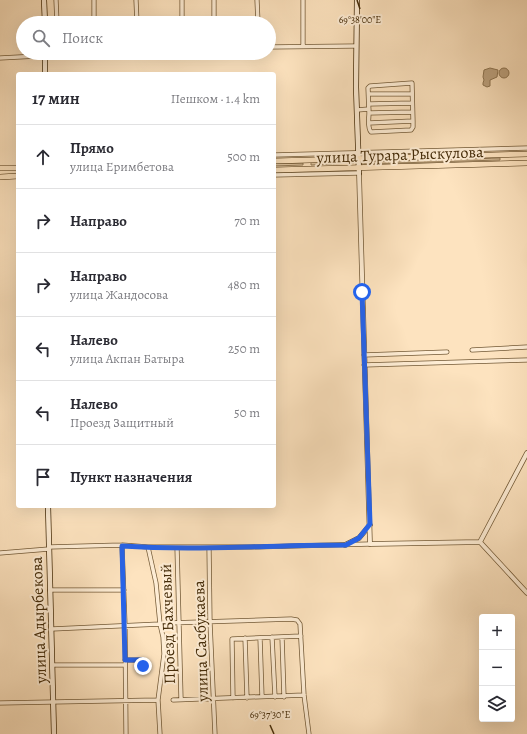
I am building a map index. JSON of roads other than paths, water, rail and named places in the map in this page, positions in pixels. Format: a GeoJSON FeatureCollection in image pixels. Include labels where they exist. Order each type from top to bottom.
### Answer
{"type":"FeatureCollection","features":[{"type":"Feature","properties":{"kind":"main road"},"geometry":{"type":"LineString","coordinates":[[44,0],[45,16]]}},
{"type":"Feature","properties":{"kind":"main road"},"geometry":{"type":"LineString","coordinates":[[357,0],[356,46],[359,171]]}},
{"type":"Feature","properties":{"kind":"main road"},"geometry":{"type":"LineString","coordinates":[[45,60],[45,72]]}},
{"type":"Feature","properties":{"kind":"main road"},"geometry":{"type":"LineString","coordinates":[[504,154],[504,163]]}},
{"type":"Feature","properties":{"kind":"main road"},"geometry":{"type":"LineString","coordinates":[[276,161],[306,160],[358,155],[527,154]]}},
{"type":"Feature","properties":{"kind":"main road"},"geometry":{"type":"LineString","coordinates":[[306,160],[306,170]]}},
{"type":"Feature","properties":{"kind":"main road","name":"улица Турара Рыскулова"},"geometry":{"type":"LineString","coordinates":[[276,170],[332,169],[359,171],[527,163]]}},
{"type":"Feature","properties":{"kind":"main road"},"geometry":{"type":"LineString","coordinates":[[0,168],[16,168]]}},
{"type":"Feature","properties":{"kind":"main road"},"geometry":{"type":"LineString","coordinates":[[0,177],[16,176]]}},
{"type":"Feature","properties":{"kind":"main road","name":"улица Адырбекова"},"geometry":{"type":"LineString","coordinates":[[48,508],[54,734]]}},
{"type":"Feature","properties":{"kind":"street"},"geometry":{"type":"LineString","coordinates":[[56,0],[57,16]]}},
{"type":"Feature","properties":{"kind":"street"},"geometry":{"type":"LineString","coordinates":[[94,0],[94,16]]}},
{"type":"Feature","properties":{"kind":"street"},"geometry":{"type":"LineString","coordinates":[[136,0],[136,16]]}},
{"type":"Feature","properties":{"kind":"street"},"geometry":{"type":"LineString","coordinates":[[182,0],[182,16]]}},
{"type":"Feature","properties":{"kind":"street"},"geometry":{"type":"LineString","coordinates":[[214,0],[214,16]]}},
{"type":"Feature","properties":{"kind":"street"},"geometry":{"type":"LineString","coordinates":[[257,0],[258,16]]}},
{"type":"Feature","properties":{"kind":"street"},"geometry":{"type":"LineString","coordinates":[[303,0],[303,46]]}},
{"type":"Feature","properties":{"kind":"street"},"geometry":{"type":"LineString","coordinates":[[276,47],[356,46]]}},
{"type":"Feature","properties":{"kind":"street"},"geometry":{"type":"LineString","coordinates":[[0,58],[16,57]]}},
{"type":"Feature","properties":{"kind":"street"},"geometry":{"type":"LineString","coordinates":[[411,83],[412,94],[413,128],[411,130],[371,132],[369,129],[368,88],[370,86],[411,83]]}},
{"type":"Feature","properties":{"kind":"street"},"geometry":{"type":"LineString","coordinates":[[369,94],[412,94]]}},
{"type":"Feature","properties":{"kind":"street"},"geometry":{"type":"LineString","coordinates":[[369,104],[412,103]]}},
{"type":"Feature","properties":{"kind":"street"},"geometry":{"type":"LineString","coordinates":[[357,110],[412,112]]}},
{"type":"Feature","properties":{"kind":"street"},"geometry":{"type":"LineString","coordinates":[[369,123],[413,121]]}},
{"type":"Feature","properties":{"kind":"street"},"geometry":{"type":"LineString","coordinates":[[276,155],[358,155],[527,148]]}},
{"type":"Feature","properties":{"kind":"street"},"geometry":{"type":"LineString","coordinates":[[320,173],[332,169]]}},
{"type":"Feature","properties":{"kind":"street"},"geometry":{"type":"LineString","coordinates":[[276,175],[359,171],[370,544]]}},
{"type":"Feature","properties":{"kind":"street"},"geometry":{"type":"LineString","coordinates":[[472,350],[527,347]]}},
{"type":"Feature","properties":{"kind":"street"},"geometry":{"type":"LineString","coordinates":[[364,355],[447,352]]}},
{"type":"Feature","properties":{"kind":"street"},"geometry":{"type":"LineString","coordinates":[[364,365],[527,360]]}},
{"type":"Feature","properties":{"kind":"street"},"geometry":{"type":"LineString","coordinates":[[480,542],[527,453]]}},
{"type":"Feature","properties":{"kind":"street"},"geometry":{"type":"LineString","coordinates":[[346,545],[359,538],[370,524]]}},
{"type":"Feature","properties":{"kind":"street"},"geometry":{"type":"LineString","coordinates":[[0,553],[49,548],[122,546],[209,547],[480,542],[527,593]]}},
{"type":"Feature","properties":{"kind":"street"},"geometry":{"type":"LineString","coordinates":[[122,546],[125,625],[126,734]]}},
{"type":"Feature","properties":{"kind":"street"},"geometry":{"type":"LineString","coordinates":[[148,547],[156,584],[164,654],[158,700],[160,734]]}},
{"type":"Feature","properties":{"kind":"street","name":"Проезд Бахчевый"},"geometry":{"type":"LineString","coordinates":[[177,547],[181,699]]}},
{"type":"Feature","properties":{"kind":"street","name":"улица Сасбукаева"},"geometry":{"type":"LineString","coordinates":[[209,547],[210,623],[215,734]]}},
{"type":"Feature","properties":{"kind":"street"},"geometry":{"type":"LineString","coordinates":[[50,590],[124,590]]}},
{"type":"Feature","properties":{"kind":"street"},"geometry":{"type":"LineString","coordinates":[[169,624],[297,620],[300,624],[304,695],[309,734]]}},
{"type":"Feature","properties":{"kind":"street"},"geometry":{"type":"LineString","coordinates":[[52,629],[160,624]]}},
{"type":"Feature","properties":{"kind":"street"},"geometry":{"type":"LineString","coordinates":[[233,698],[232,639],[301,636]]}},
{"type":"Feature","properties":{"kind":"street"},"geometry":{"type":"LineString","coordinates":[[272,637],[275,697]]}},
{"type":"Feature","properties":{"kind":"street"},"geometry":{"type":"LineString","coordinates":[[282,637],[284,697]]}},
{"type":"Feature","properties":{"kind":"street"},"geometry":{"type":"LineString","coordinates":[[245,638],[247,698]]}},
{"type":"Feature","properties":{"kind":"street"},"geometry":{"type":"LineString","coordinates":[[260,638],[262,697]]}},
{"type":"Feature","properties":{"kind":"street"},"geometry":{"type":"LineString","coordinates":[[125,660],[143,660],[143,666]]}},
{"type":"Feature","properties":{"kind":"street"},"geometry":{"type":"LineString","coordinates":[[53,665],[125,665]]}},
{"type":"Feature","properties":{"kind":"street"},"geometry":{"type":"LineString","coordinates":[[173,700],[284,697],[304,695]]}},
{"type":"Feature","properties":{"kind":"street"},"geometry":{"type":"LineString","coordinates":[[0,703],[158,700]]}}]}
